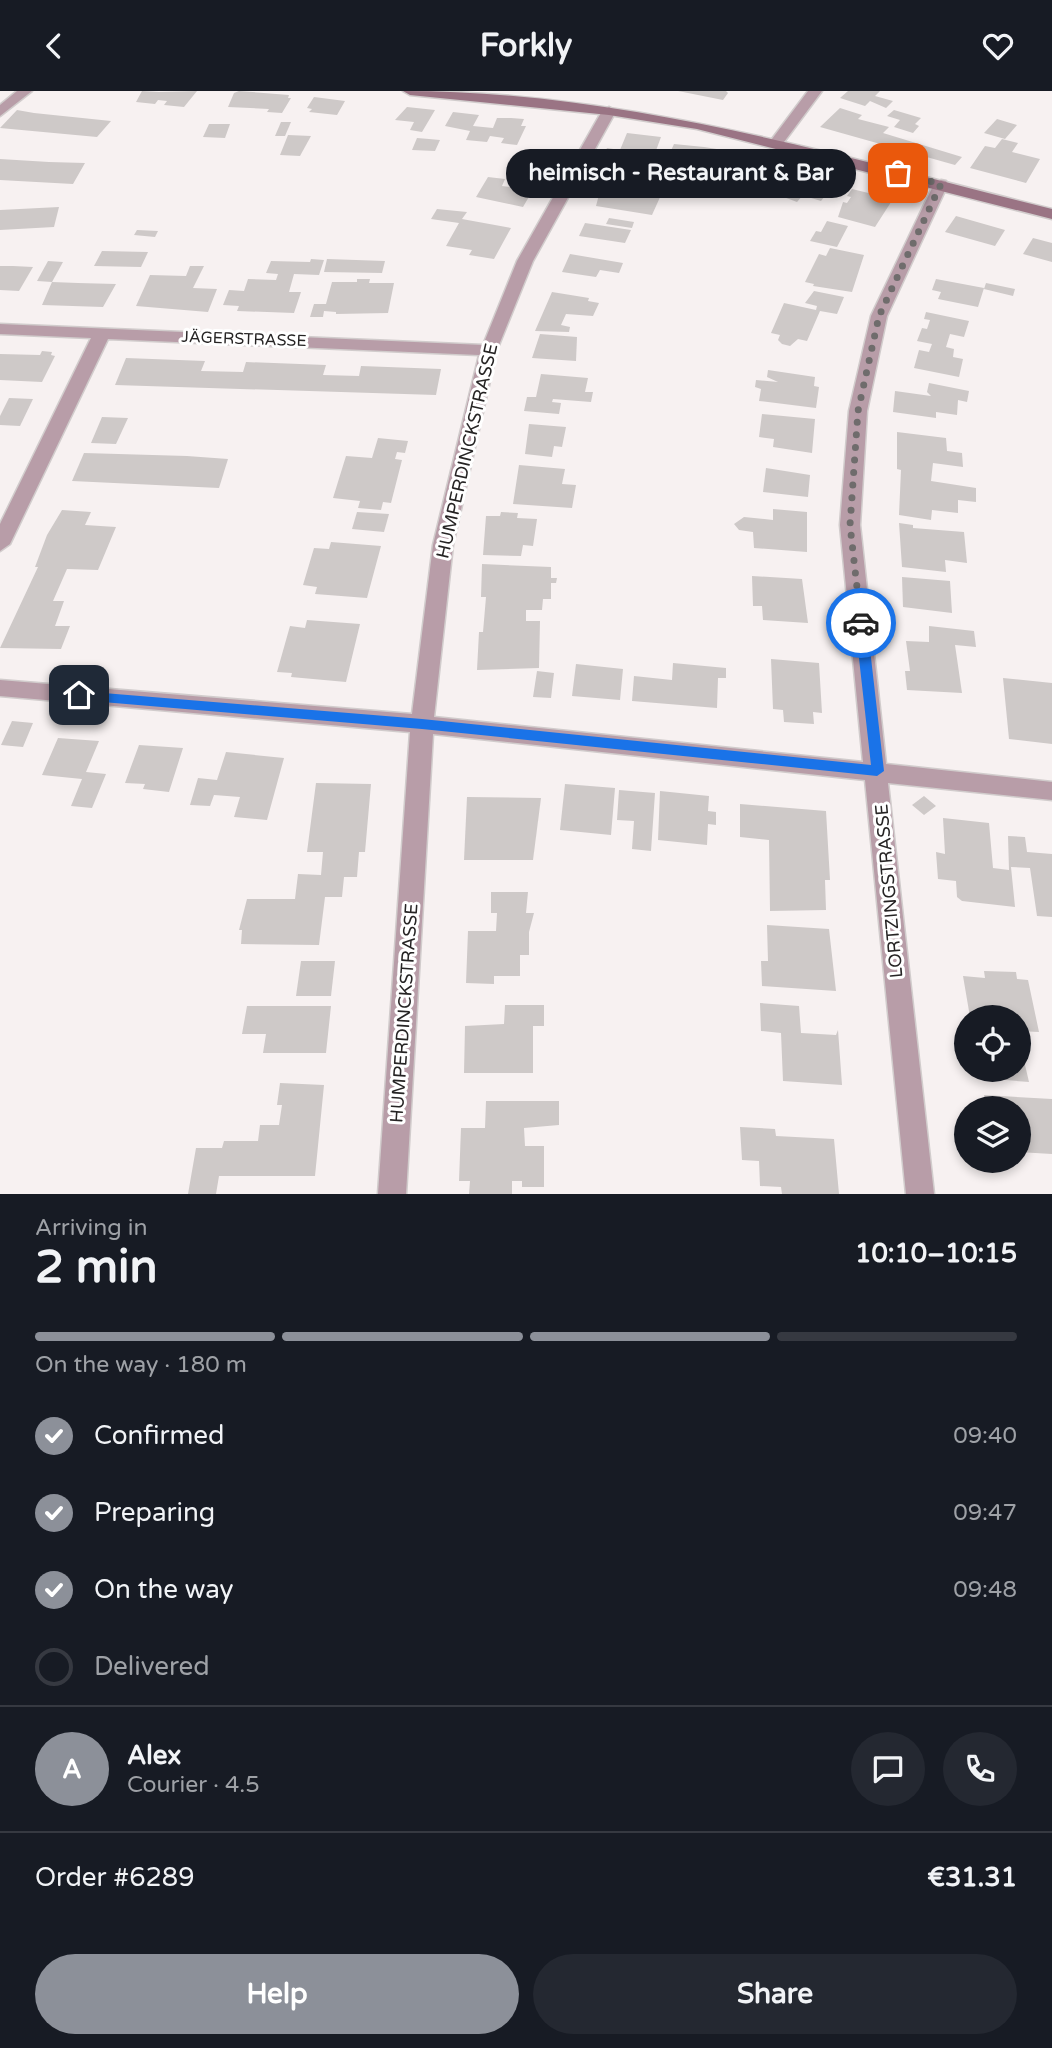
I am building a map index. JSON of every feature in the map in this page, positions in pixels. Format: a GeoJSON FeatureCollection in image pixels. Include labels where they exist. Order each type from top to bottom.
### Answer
{"type":"FeatureCollection","features":[{"type":"Feature","properties":{"kind":"main road"},"geometry":{"type":"LineString","coordinates":[[410,91],[609,111],[776,143],[1052,214]]}},
{"type":"Feature","properties":{"kind":"street"},"geometry":{"type":"LineString","coordinates":[[0,112],[25,91]]}},
{"type":"Feature","properties":{"kind":"street"},"geometry":{"type":"LineString","coordinates":[[776,143],[815,91]]}},
{"type":"Feature","properties":{"kind":"street","name":"HUMPERDINCKSTRASSE"},"geometry":{"type":"LineString","coordinates":[[392,1194],[422,724],[443,545],[489,349],[525,261],[609,111]]}},
{"type":"Feature","properties":{"kind":"street","name":"LORTZINGSTRASSE"},"geometry":{"type":"LineString","coordinates":[[920,1194],[850,525],[858,411],[879,316],[941,184]]}},
{"type":"Feature","properties":{"kind":"street","name":"JÄGERSTRASSE"},"geometry":{"type":"LineString","coordinates":[[0,329],[489,349]]}},
{"type":"Feature","properties":{"kind":"street"},"geometry":{"type":"LineString","coordinates":[[0,544],[102,333]]}},
{"type":"Feature","properties":{"kind":"street"},"geometry":{"type":"LineString","coordinates":[[0,688],[422,724],[1052,791]]}},
{"type":"Feature","properties":{"kind":"building"},"geometry":{"type":"Polygon","coordinates":[[[142,91],[197,91],[184,107],[164,105],[167,101],[158,100],[155,104],[136,102],[142,91]]]}},
{"type":"Feature","properties":{"kind":"building"},"geometry":{"type":"Polygon","coordinates":[[[239,91],[289,95],[288,98],[291,98],[282,113],[267,112],[269,109],[228,107],[234,93],[239,91]]]}},
{"type":"Feature","properties":{"kind":"building"},"geometry":{"type":"Polygon","coordinates":[[[678,91],[726,91],[728,93],[723,100],[678,91]]]}},
{"type":"Feature","properties":{"kind":"building"},"geometry":{"type":"Polygon","coordinates":[[[848,91],[880,91],[875,96],[893,101],[886,108],[870,101],[865,106],[840,98],[848,91]]]}},
{"type":"Feature","properties":{"kind":"building"},"geometry":{"type":"Polygon","coordinates":[[[314,97],[345,101],[337,115],[309,112],[312,109],[307,108],[314,97]]]}},
{"type":"Feature","properties":{"kind":"building"},"geometry":{"type":"Polygon","coordinates":[[[407,107],[435,110],[422,132],[410,130],[414,122],[395,120],[407,107]]]}},
{"type":"Feature","properties":{"kind":"building"},"geometry":{"type":"Polygon","coordinates":[[[840,108],[862,115],[858,119],[889,127],[883,133],[962,157],[955,165],[820,127],[840,108]]]}},
{"type":"Feature","properties":{"kind":"building"},"geometry":{"type":"Polygon","coordinates":[[[17,110],[111,121],[97,137],[0,128],[17,110]]]}},
{"type":"Feature","properties":{"kind":"building"},"geometry":{"type":"Polygon","coordinates":[[[894,110],[921,118],[915,124],[919,126],[913,133],[894,127],[900,120],[887,116],[894,110]]]}},
{"type":"Feature","properties":{"kind":"building"},"geometry":{"type":"Polygon","coordinates":[[[453,112],[479,115],[473,126],[493,128],[497,118],[511,118],[524,119],[521,126],[526,126],[517,145],[501,143],[504,138],[490,136],[487,142],[466,140],[470,131],[445,126],[453,112]]]}},
{"type":"Feature","properties":{"kind":"building"},"geometry":{"type":"Polygon","coordinates":[[[997,119],[1017,125],[1005,139],[984,133],[997,119]]]}},
{"type":"Feature","properties":{"kind":"building"},"geometry":{"type":"Polygon","coordinates":[[[281,122],[291,122],[285,136],[275,136],[281,122]]]}},
{"type":"Feature","properties":{"kind":"building"},"geometry":{"type":"Polygon","coordinates":[[[209,124],[230,124],[225,138],[203,137],[209,124]]]}},
{"type":"Feature","properties":{"kind":"building"},"geometry":{"type":"Polygon","coordinates":[[[627,133],[661,137],[654,156],[630,150],[625,160],[603,157],[607,148],[620,150],[627,133]]]}},
{"type":"Feature","properties":{"kind":"building"},"geometry":{"type":"Polygon","coordinates":[[[288,135],[311,136],[300,156],[280,155],[288,135]]]}},
{"type":"Feature","properties":{"kind":"building"},"geometry":{"type":"Polygon","coordinates":[[[417,138],[440,140],[435,151],[412,150],[417,138]]]}},
{"type":"Feature","properties":{"kind":"building"},"geometry":{"type":"Polygon","coordinates":[[[1002,139],[1018,143],[1012,152],[1040,159],[1026,183],[970,168],[985,146],[995,148],[1002,139]]]}},
{"type":"Feature","properties":{"kind":"building"},"geometry":{"type":"Polygon","coordinates":[[[674,144],[773,158],[767,169],[746,166],[745,169],[730,168],[669,155],[674,144]]]}},
{"type":"Feature","properties":{"kind":"building"},"geometry":{"type":"Polygon","coordinates":[[[0,159],[85,163],[73,184],[0,180],[0,159]]]}},
{"type":"Feature","properties":{"kind":"building"},"geometry":{"type":"Polygon","coordinates":[[[644,163],[678,167],[658,170],[650,187],[606,181],[613,166],[641,170],[644,163]]]}},
{"type":"Feature","properties":{"kind":"building"},"geometry":{"type":"Polygon","coordinates":[[[791,171],[818,178],[797,202],[765,190],[774,180],[781,182],[791,171]]]}},
{"type":"Feature","properties":{"kind":"building"},"geometry":{"type":"Polygon","coordinates":[[[488,177],[505,179],[502,186],[533,190],[523,207],[476,197],[488,177]]]}},
{"type":"Feature","properties":{"kind":"building"},"geometry":{"type":"Polygon","coordinates":[[[819,184],[832,187],[821,201],[808,197],[819,184]]]}},
{"type":"Feature","properties":{"kind":"building"},"geometry":{"type":"Polygon","coordinates":[[[852,189],[893,199],[875,227],[838,217],[843,202],[847,203],[851,197],[847,196],[852,189]]]}},
{"type":"Feature","properties":{"kind":"building"},"geometry":{"type":"Polygon","coordinates":[[[600,191],[640,197],[643,192],[661,195],[652,215],[596,206],[600,191]]]}},
{"type":"Feature","properties":{"kind":"building"},"geometry":{"type":"Polygon","coordinates":[[[59,207],[54,227],[0,230],[0,210],[59,207]]]}},
{"type":"Feature","properties":{"kind":"building"},"geometry":{"type":"Polygon","coordinates":[[[437,209],[467,212],[462,219],[511,228],[494,259],[469,255],[472,250],[446,246],[459,223],[431,219],[437,209]]]}},
{"type":"Feature","properties":{"kind":"building"},"geometry":{"type":"Polygon","coordinates":[[[956,216],[1005,230],[995,246],[945,232],[956,216]]]}},
{"type":"Feature","properties":{"kind":"building"},"geometry":{"type":"Polygon","coordinates":[[[609,218],[634,222],[632,228],[606,224],[609,218]]]}},
{"type":"Feature","properties":{"kind":"building"},"geometry":{"type":"Polygon","coordinates":[[[827,221],[848,226],[837,247],[810,241],[816,231],[821,232],[827,221]]]}},
{"type":"Feature","properties":{"kind":"building"},"geometry":{"type":"Polygon","coordinates":[[[585,223],[631,230],[625,243],[579,236],[585,223]]]}},
{"type":"Feature","properties":{"kind":"building"},"geometry":{"type":"Polygon","coordinates":[[[137,230],[158,231],[155,237],[134,235],[137,230]]]}},
{"type":"Feature","properties":{"kind":"building"},"geometry":{"type":"Polygon","coordinates":[[[1033,238],[1052,243],[1052,262],[1023,254],[1033,238]]]}},
{"type":"Feature","properties":{"kind":"building"},"geometry":{"type":"Polygon","coordinates":[[[830,248],[864,255],[852,292],[813,286],[814,284],[805,282],[819,254],[826,256],[830,248]]]}},
{"type":"Feature","properties":{"kind":"building"},"geometry":{"type":"Polygon","coordinates":[[[102,251],[148,252],[141,267],[94,266],[102,251]]]}},
{"type":"Feature","properties":{"kind":"building"},"geometry":{"type":"Polygon","coordinates":[[[570,254],[623,263],[619,273],[600,270],[596,277],[562,272],[570,254]]]}},
{"type":"Feature","properties":{"kind":"building"},"geometry":{"type":"Polygon","coordinates":[[[311,259],[324,260],[319,275],[294,274],[289,292],[301,292],[294,313],[237,311],[239,306],[223,305],[229,290],[244,291],[248,279],[276,280],[278,274],[266,273],[271,261],[310,262],[311,259]]]}},
{"type":"Feature","properties":{"kind":"building"},"geometry":{"type":"Polygon","coordinates":[[[327,259],[385,261],[382,273],[324,272],[327,259]]]}},
{"type":"Feature","properties":{"kind":"building"},"geometry":{"type":"Polygon","coordinates":[[[48,261],[63,262],[52,282],[37,281],[48,261]]]}},
{"type":"Feature","properties":{"kind":"building"},"geometry":{"type":"Polygon","coordinates":[[[0,266],[33,267],[19,291],[0,290],[0,266]]]}},
{"type":"Feature","properties":{"kind":"building"},"geometry":{"type":"Polygon","coordinates":[[[190,266],[204,266],[193,288],[217,289],[208,312],[136,306],[150,275],[186,276],[190,266]]]}},
{"type":"Feature","properties":{"kind":"building"},"geometry":{"type":"Polygon","coordinates":[[[357,279],[370,279],[369,283],[394,283],[388,313],[336,314],[324,311],[323,317],[310,317],[314,304],[326,304],[332,282],[357,282],[357,279]]]}},
{"type":"Feature","properties":{"kind":"building"},"geometry":{"type":"Polygon","coordinates":[[[936,279],[984,288],[978,307],[938,299],[941,292],[932,290],[936,279]]]}},
{"type":"Feature","properties":{"kind":"building"},"geometry":{"type":"Polygon","coordinates":[[[52,282],[116,284],[103,307],[42,305],[52,282]]]}},
{"type":"Feature","properties":{"kind":"building"},"geometry":{"type":"Polygon","coordinates":[[[986,283],[1015,289],[1013,296],[984,289],[986,283]]]}},
{"type":"Feature","properties":{"kind":"building"},"geometry":{"type":"Polygon","coordinates":[[[814,291],[844,297],[837,314],[820,311],[807,341],[798,339],[790,346],[782,344],[778,340],[780,335],[771,333],[784,303],[816,310],[817,306],[805,303],[814,291]]]}},
{"type":"Feature","properties":{"kind":"building"},"geometry":{"type":"Polygon","coordinates":[[[552,292],[589,298],[588,301],[599,303],[593,316],[566,314],[561,325],[570,327],[569,332],[535,331],[552,292]]]}},
{"type":"Feature","properties":{"kind":"building"},"geometry":{"type":"Polygon","coordinates":[[[926,312],[969,321],[964,337],[950,334],[946,347],[954,349],[953,357],[963,359],[959,377],[914,368],[919,350],[929,352],[932,344],[917,341],[922,328],[927,329],[930,320],[924,319],[926,312]]]}},
{"type":"Feature","properties":{"kind":"building"},"geometry":{"type":"Polygon","coordinates":[[[540,334],[577,337],[576,361],[532,358],[540,334]]]}},
{"type":"Feature","properties":{"kind":"building"},"geometry":{"type":"Polygon","coordinates":[[[42,351],[52,352],[51,355],[55,356],[42,382],[0,380],[0,354],[40,355],[42,351]]]}},
{"type":"Feature","properties":{"kind":"building"},"geometry":{"type":"Polygon","coordinates":[[[126,358],[205,361],[201,371],[243,372],[246,362],[326,365],[323,375],[359,376],[361,366],[441,369],[436,395],[115,385],[126,358]]]}},
{"type":"Feature","properties":{"kind":"building"},"geometry":{"type":"Polygon","coordinates":[[[768,370],[815,377],[814,386],[819,387],[816,408],[759,401],[761,389],[755,387],[756,380],[778,382],[767,377],[768,370]]]}},
{"type":"Feature","properties":{"kind":"building"},"geometry":{"type":"Polygon","coordinates":[[[541,374],[588,378],[585,392],[593,392],[591,402],[553,399],[552,402],[561,403],[559,414],[524,411],[527,397],[536,397],[541,374]]]}},
{"type":"Feature","properties":{"kind":"building"},"geometry":{"type":"Polygon","coordinates":[[[929,383],[969,391],[967,402],[958,400],[957,415],[936,412],[936,418],[893,412],[895,391],[931,396],[927,392],[929,383]]]}},
{"type":"Feature","properties":{"kind":"building"},"geometry":{"type":"Polygon","coordinates":[[[9,398],[33,399],[20,426],[0,425],[0,416],[9,398]]]}},
{"type":"Feature","properties":{"kind":"building"},"geometry":{"type":"Polygon","coordinates":[[[762,414],[815,419],[812,453],[773,447],[774,439],[759,437],[762,414]]]}},
{"type":"Feature","properties":{"kind":"building"},"geometry":{"type":"Polygon","coordinates":[[[102,417],[128,418],[116,444],[91,443],[102,417]]]}},
{"type":"Feature","properties":{"kind":"building"},"geometry":{"type":"Polygon","coordinates":[[[529,424],[566,427],[562,447],[554,446],[552,457],[525,454],[529,424]]]}},
{"type":"Feature","properties":{"kind":"building"},"geometry":{"type":"Polygon","coordinates":[[[897,432],[946,438],[947,451],[962,453],[963,467],[933,463],[931,481],[976,488],[976,502],[958,500],[958,513],[932,510],[931,520],[899,515],[901,470],[897,469],[897,432]]]}},
{"type":"Feature","properties":{"kind":"building"},"geometry":{"type":"Polygon","coordinates":[[[378,438],[408,441],[405,453],[397,452],[395,459],[402,460],[391,503],[383,502],[381,510],[358,508],[360,501],[333,498],[346,456],[372,458],[378,438]]]}},
{"type":"Feature","properties":{"kind":"building"},"geometry":{"type":"Polygon","coordinates":[[[84,453],[228,459],[219,488],[72,481],[84,453]]]}},
{"type":"Feature","properties":{"kind":"building"},"geometry":{"type":"Polygon","coordinates":[[[519,465],[565,469],[562,484],[576,485],[572,508],[513,504],[519,465]]]}},
{"type":"Feature","properties":{"kind":"building"},"geometry":{"type":"Polygon","coordinates":[[[766,468],[810,475],[808,497],[763,492],[766,468]]]}},
{"type":"Feature","properties":{"kind":"building"},"geometry":{"type":"Polygon","coordinates":[[[773,509],[807,512],[807,552],[754,548],[753,532],[739,530],[734,524],[744,517],[773,520],[773,509]]]}},
{"type":"Feature","properties":{"kind":"building"},"geometry":{"type":"Polygon","coordinates":[[[62,510],[91,512],[85,525],[116,527],[98,570],[67,569],[53,601],[64,601],[55,626],[70,626],[61,649],[0,648],[38,567],[35,567],[47,535],[62,510]]]}},
{"type":"Feature","properties":{"kind":"building"},"geometry":{"type":"Polygon","coordinates":[[[357,512],[389,514],[384,532],[352,529],[357,512]]]}},
{"type":"Feature","properties":{"kind":"building"},"geometry":{"type":"Polygon","coordinates":[[[501,512],[518,513],[517,518],[537,519],[533,546],[523,545],[521,556],[483,555],[486,516],[500,516],[501,512]]]}},
{"type":"Feature","properties":{"kind":"building"},"geometry":{"type":"Polygon","coordinates":[[[899,523],[913,525],[913,528],[964,532],[967,563],[945,560],[946,572],[902,567],[899,523]]]}},
{"type":"Feature","properties":{"kind":"building"},"geometry":{"type":"Polygon","coordinates":[[[331,542],[381,546],[367,598],[315,594],[317,587],[303,585],[314,548],[329,549],[331,542]]]}},
{"type":"Feature","properties":{"kind":"building"},"geometry":{"type":"Polygon","coordinates":[[[482,564],[551,567],[551,578],[557,578],[556,583],[551,583],[551,599],[543,599],[542,610],[526,610],[526,621],[540,621],[539,668],[477,670],[479,632],[483,632],[486,597],[481,597],[482,564]]]}},
{"type":"Feature","properties":{"kind":"building"},"geometry":{"type":"Polygon","coordinates":[[[752,576],[802,579],[808,623],[763,620],[762,606],[753,606],[752,576]]]}},
{"type":"Feature","properties":{"kind":"building"},"geometry":{"type":"Polygon","coordinates":[[[902,577],[950,581],[952,613],[903,607],[902,577]]]}},
{"type":"Feature","properties":{"kind":"building"},"geometry":{"type":"Polygon","coordinates":[[[307,620],[360,624],[346,682],[291,677],[292,673],[277,672],[290,626],[305,628],[307,620]]]}},
{"type":"Feature","properties":{"kind":"building"},"geometry":{"type":"Polygon","coordinates":[[[929,626],[974,631],[976,647],[955,645],[962,693],[907,690],[905,671],[910,671],[906,641],[929,642],[929,626]]]}},
{"type":"Feature","properties":{"kind":"building"},"geometry":{"type":"Polygon","coordinates":[[[771,659],[819,663],[822,713],[813,712],[814,724],[784,722],[783,710],[773,709],[771,659]]]}},
{"type":"Feature","properties":{"kind":"building"},"geometry":{"type":"Polygon","coordinates":[[[673,663],[726,668],[726,678],[718,678],[717,708],[632,701],[634,676],[672,680],[673,663]]]}},
{"type":"Feature","properties":{"kind":"building"},"geometry":{"type":"Polygon","coordinates":[[[576,664],[623,669],[620,700],[572,696],[576,664]]]}},
{"type":"Feature","properties":{"kind":"building"},"geometry":{"type":"Polygon","coordinates":[[[537,671],[554,673],[551,698],[533,697],[537,671]]]}},
{"type":"Feature","properties":{"kind":"building"},"geometry":{"type":"Polygon","coordinates":[[[1003,678],[1052,683],[1052,744],[1009,739],[1003,678]]]}},
{"type":"Feature","properties":{"kind":"building"},"geometry":{"type":"Polygon","coordinates":[[[12,721],[33,723],[23,747],[1,745],[12,721]]]}},
{"type":"Feature","properties":{"kind":"building"},"geometry":{"type":"Polygon","coordinates":[[[58,738],[99,741],[86,772],[106,774],[92,808],[71,806],[82,779],[42,775],[58,738]]]}},
{"type":"Feature","properties":{"kind":"building"},"geometry":{"type":"Polygon","coordinates":[[[139,745],[183,748],[169,792],[143,789],[145,784],[125,783],[139,745]]]}},
{"type":"Feature","properties":{"kind":"building"},"geometry":{"type":"Polygon","coordinates":[[[226,752],[284,758],[267,820],[234,817],[240,797],[214,795],[210,806],[190,805],[198,778],[217,780],[226,752]]]}},
{"type":"Feature","properties":{"kind":"building"},"geometry":{"type":"Polygon","coordinates":[[[316,783],[371,784],[365,852],[359,852],[357,877],[344,877],[342,897],[325,897],[319,945],[241,944],[242,930],[239,930],[247,899],[295,899],[298,874],[321,875],[323,852],[307,852],[316,783]]]}},
{"type":"Feature","properties":{"kind":"building"},"geometry":{"type":"Polygon","coordinates":[[[565,784],[615,788],[611,835],[560,830],[565,784]]]}},
{"type":"Feature","properties":{"kind":"building"},"geometry":{"type":"Polygon","coordinates":[[[619,790],[655,793],[651,851],[632,849],[634,821],[617,820],[619,790]]]}},
{"type":"Feature","properties":{"kind":"building"},"geometry":{"type":"Polygon","coordinates":[[[660,791],[709,796],[708,811],[716,812],[716,825],[708,824],[707,845],[658,840],[660,791]]]}},
{"type":"Feature","properties":{"kind":"building"},"geometry":{"type":"Polygon","coordinates":[[[924,796],[936,806],[924,815],[912,805],[924,796]]]}},
{"type":"Feature","properties":{"kind":"building"},"geometry":{"type":"Polygon","coordinates":[[[467,797],[541,798],[533,860],[464,860],[467,797]]]}},
{"type":"Feature","properties":{"kind":"building"},"geometry":{"type":"Polygon","coordinates":[[[740,804],[826,811],[830,880],[825,880],[826,910],[770,911],[769,840],[740,837],[740,804]]]}},
{"type":"Feature","properties":{"kind":"building"},"geometry":{"type":"Polygon","coordinates":[[[943,818],[989,823],[993,868],[1009,870],[1008,836],[1025,837],[1027,852],[1052,854],[1052,917],[1037,916],[1030,868],[1011,867],[1015,907],[962,901],[957,897],[956,881],[938,879],[936,852],[945,854],[943,818]]]}},
{"type":"Feature","properties":{"kind":"building"},"geometry":{"type":"Polygon","coordinates":[[[491,892],[528,892],[526,913],[534,913],[529,932],[529,955],[520,955],[520,976],[494,976],[494,984],[466,983],[468,931],[496,931],[497,913],[491,913],[491,892]]]}},
{"type":"Feature","properties":{"kind":"building"},"geometry":{"type":"Polygon","coordinates":[[[767,925],[829,929],[836,991],[762,986],[761,961],[768,961],[767,925]]]}},
{"type":"Feature","properties":{"kind":"building"},"geometry":{"type":"Polygon","coordinates":[[[301,961],[335,961],[331,996],[296,996],[301,961]]]}},
{"type":"Feature","properties":{"kind":"building"},"geometry":{"type":"Polygon","coordinates":[[[984,971],[1016,972],[1017,979],[1028,980],[1039,1032],[1031,1032],[1031,1005],[968,1005],[963,976],[985,978],[984,971]]]}},
{"type":"Feature","properties":{"kind":"building"},"geometry":{"type":"Polygon","coordinates":[[[760,1003],[799,1006],[801,1033],[836,1035],[838,1030],[842,1085],[783,1081],[781,1033],[761,1031],[760,1003]]]}},
{"type":"Feature","properties":{"kind":"building"},"geometry":{"type":"Polygon","coordinates":[[[505,1005],[544,1005],[544,1026],[533,1026],[533,1073],[464,1073],[465,1026],[504,1024],[505,1005]]]}},
{"type":"Feature","properties":{"kind":"building"},"geometry":{"type":"Polygon","coordinates":[[[247,1006],[331,1006],[326,1053],[263,1053],[266,1034],[242,1034],[247,1006]]]}},
{"type":"Feature","properties":{"kind":"building"},"geometry":{"type":"Polygon","coordinates":[[[280,1083],[324,1085],[315,1176],[219,1176],[216,1194],[188,1194],[196,1148],[222,1148],[224,1141],[258,1141],[260,1125],[279,1125],[282,1105],[277,1105],[280,1083]]]}},
{"type":"Feature","properties":{"kind":"building"},"geometry":{"type":"Polygon","coordinates":[[[1031,1098],[1052,1099],[1052,1154],[1031,1153],[1031,1098]]]}},
{"type":"Feature","properties":{"kind":"building"},"geometry":{"type":"Polygon","coordinates":[[[486,1101],[559,1101],[559,1125],[524,1128],[525,1146],[544,1146],[544,1187],[522,1187],[522,1181],[512,1181],[512,1194],[469,1194],[470,1181],[459,1181],[461,1128],[485,1128],[486,1101]]]}},
{"type":"Feature","properties":{"kind":"building"},"geometry":{"type":"Polygon","coordinates":[[[740,1127],[775,1129],[776,1136],[834,1139],[839,1194],[782,1194],[781,1187],[760,1186],[759,1161],[742,1160],[740,1127]]]}},
{"type":"Feature","properties":{"kind":"way so far"},"geometry":{"type":"LineString","coordinates":[[861,623],[850,525],[858,411],[879,316],[932,198],[941,184],[898,173]]}},
{"type":"Feature","properties":{"kind":"place","name":"heimisch - Restaurant & Bar"},"geometry":{"type":"Point","coordinates":[898,173]}},
{"type":"Feature","properties":{"kind":"route"},"geometry":{"type":"LineString","coordinates":[[79,695],[422,724],[877,771],[861,623]]}}]}
